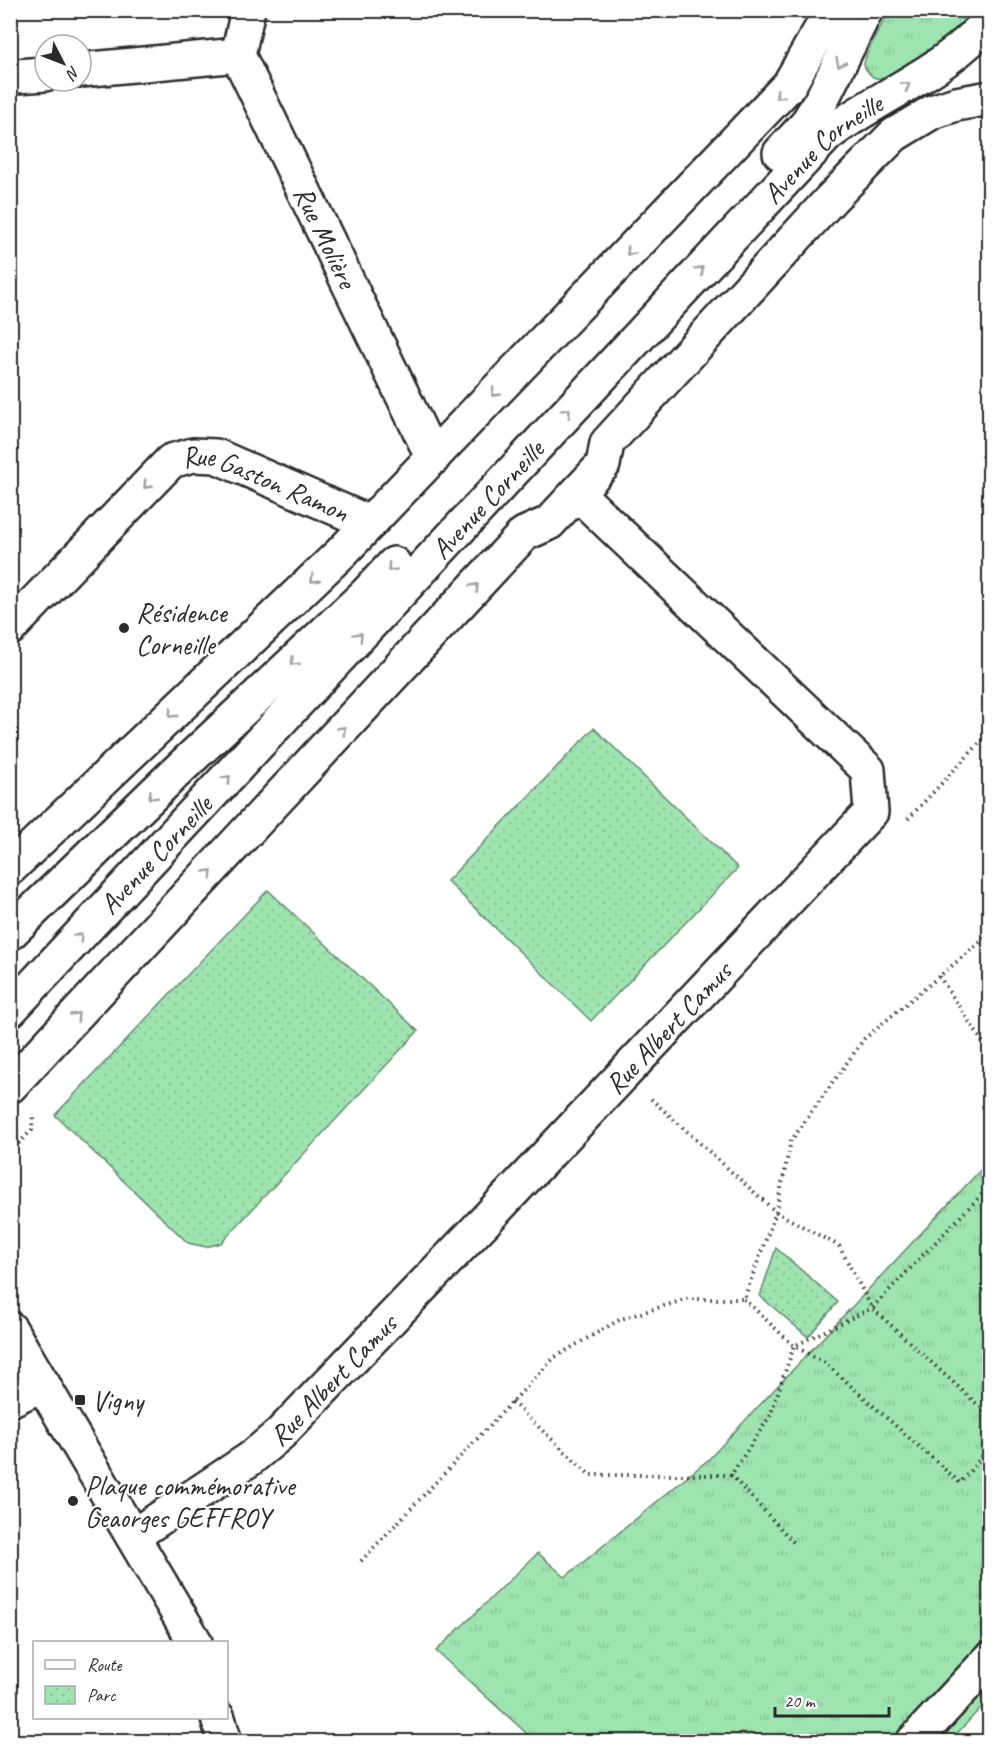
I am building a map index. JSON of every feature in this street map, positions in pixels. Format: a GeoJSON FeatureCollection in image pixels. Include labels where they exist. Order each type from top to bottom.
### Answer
{"type":"FeatureCollection","features":[{"type":"Feature","properties":{"kind":"street"},"geometry":{"type":"LineString","coordinates":[[93,69],[238,55],[248,10]]}},
{"type":"Feature","properties":{"kind":"street"},"geometry":{"type":"LineString","coordinates":[[10,868],[341,553],[433,458],[789,85],[832,10]]}},
{"type":"Feature","properties":{"kind":"street","name":"Avenue Corneille"},"geometry":{"type":"LineString","coordinates":[[10,933],[174,774],[367,593],[806,125],[822,99],[866,10]]}},
{"type":"Feature","properties":{"kind":"street","name":"Avenue Corneille"},"geometry":{"type":"LineString","coordinates":[[10,1010],[827,135],[848,118],[915,81],[960,48],[990,19]]}},
{"type":"Feature","properties":{"kind":"street","name":"Rue Molière"},"geometry":{"type":"LineString","coordinates":[[238,55],[433,458]]}},
{"type":"Feature","properties":{"kind":"street"},"geometry":{"type":"LineString","coordinates":[[10,1086],[524,534],[549,523],[577,493],[603,465],[607,443],[831,199],[894,135],[932,112],[956,104],[990,98]]}},
{"type":"Feature","properties":{"kind":"street","name":"Rue Gaston Ramon"},"geometry":{"type":"LineString","coordinates":[[10,628],[171,461],[193,455],[216,456],[370,523]]}},
{"type":"Feature","properties":{"kind":"street"},"geometry":{"type":"LineString","coordinates":[[577,493],[868,770],[871,812]]}},
{"type":"Feature","properties":{"kind":"street","name":"Rue Albert Camus"},"geometry":{"type":"LineString","coordinates":[[133,1536],[250,1459],[280,1434],[624,1075],[871,812]]}},
{"type":"Feature","properties":{"kind":"street"},"geometry":{"type":"LineString","coordinates":[[10,1329],[194,1641]]}},
{"type":"Feature","properties":{"kind":"street"},"geometry":{"type":"LineString","coordinates":[[10,1400],[43,1384]]}},
{"type":"Feature","properties":{"kind":"street"},"geometry":{"type":"LineString","coordinates":[[914,1742],[990,1659]]}},
{"type":"Feature","properties":{"kind":"street"},"geometry":{"type":"LineString","coordinates":[[218,1719],[225,1742]]}},
{"type":"Feature","properties":{"kind":"path"},"geometry":{"type":"LineString","coordinates":[[871,812],[906,821],[990,732]]}},
{"type":"Feature","properties":{"kind":"path"},"geometry":{"type":"LineString","coordinates":[[744,1299],[776,1212],[791,1141],[864,1039],[990,934]]}},
{"type":"Feature","properties":{"kind":"path"},"geometry":{"type":"LineString","coordinates":[[939,976],[990,1053]]}},
{"type":"Feature","properties":{"kind":"path"},"geometry":{"type":"LineString","coordinates":[[624,1075],[776,1212],[838,1246],[872,1308],[990,1416]]}},
{"type":"Feature","properties":{"kind":"path"},"geometry":{"type":"LineString","coordinates":[[730,1475],[770,1416],[794,1346],[872,1308],[990,1186]]}},
{"type":"Feature","properties":{"kind":"path"},"geometry":{"type":"LineString","coordinates":[[361,1561],[555,1357],[621,1319],[687,1299],[744,1299],[794,1346],[825,1363],[960,1483],[990,1448]]}},
{"type":"Feature","properties":{"kind":"path"},"geometry":{"type":"LineString","coordinates":[[512,1402],[590,1475],[730,1475],[796,1545]]}},
{"type":"Feature","properties":{"kind":"green space"},"geometry":{"type":"Polygon","coordinates":[[[891,11],[955,11],[965,20],[913,63],[890,76],[876,78],[871,76],[866,69],[865,60],[875,37],[891,11]]]}},
{"type":"Feature","properties":{"kind":"green space"},"geometry":{"type":"Polygon","coordinates":[[[594,728],[738,868],[591,1021],[447,881],[594,728]]]}},
{"type":"Feature","properties":{"kind":"green space"},"geometry":{"type":"Polygon","coordinates":[[[268,890],[418,1031],[221,1243],[206,1247],[188,1243],[55,1115],[268,890]]]}},
{"type":"Feature","properties":{"kind":"green space"},"geometry":{"type":"Polygon","coordinates":[[[989,1161],[989,1699],[950,1741],[535,1741],[436,1651],[538,1553],[565,1577],[709,1459],[989,1161]]]}},
{"type":"Feature","properties":{"kind":"green space"},"geometry":{"type":"Polygon","coordinates":[[[776,1248],[838,1302],[808,1337],[760,1296],[776,1248]]]}},
{"type":"Feature","properties":{"kind":"place","name":"Résidence Corneille"},"geometry":{"type":"Point","coordinates":[124,628]}},
{"type":"Feature","properties":{"kind":"place","name":"Vigny"},"geometry":{"type":"Point","coordinates":[80,1400]}},
{"type":"Feature","properties":{"kind":"place","name":"Plaque commémorative Geaorges GEFFROY"},"geometry":{"type":"Point","coordinates":[73,1501]}}]}
